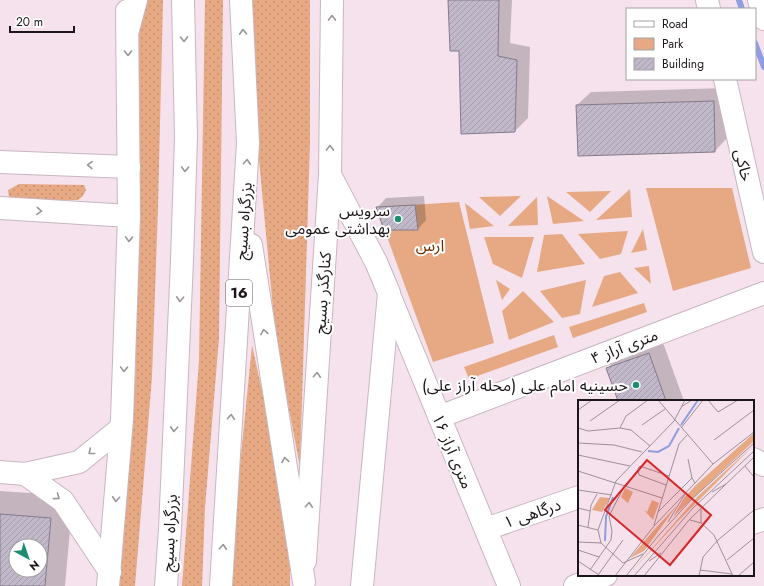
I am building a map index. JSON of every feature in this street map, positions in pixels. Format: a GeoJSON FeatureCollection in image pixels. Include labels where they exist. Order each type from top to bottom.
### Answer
{"type":"FeatureCollection","features":[{"type":"Feature","properties":{"kind":"main road"},"geometry":{"type":"LineString","coordinates":[[109,579],[121,428],[129,216],[128,30],[126,0]]}},
{"type":"Feature","properties":{"kind":"main road"},"geometry":{"type":"LineString","coordinates":[[128,30],[136,0]]}},
{"type":"Feature","properties":{"kind":"main road","name":"بزرگراه بسیج"},"geometry":{"type":"LineString","coordinates":[[166,586],[170,529],[185,160],[183,0]]}},
{"type":"Feature","properties":{"kind":"main road","name":"بزرگراه بسیج"},"geometry":{"type":"LineString","coordinates":[[221,586],[248,143],[241,0]]}},
{"type":"Feature","properties":{"kind":"main road","name":"کنارگذر بسیج"},"geometry":{"type":"LineString","coordinates":[[304,584],[330,175],[332,0]]}},
{"type":"Feature","properties":{"kind":"main road"},"geometry":{"type":"LineString","coordinates":[[759,0],[764,18]]}},
{"type":"Feature","properties":{"kind":"main road","name":"خاکی"},"geometry":{"type":"LineString","coordinates":[[724,80],[764,252]]}},
{"type":"Feature","properties":{"kind":"main road"},"geometry":{"type":"LineString","coordinates":[[0,162],[129,167]]}},
{"type":"Feature","properties":{"kind":"main road","name":"۱۶ متری آراز"},"geometry":{"type":"LineString","coordinates":[[330,175],[376,262],[509,586]]}},
{"type":"Feature","properties":{"kind":"main road"},"geometry":{"type":"LineString","coordinates":[[244,204],[304,584]]}},
{"type":"Feature","properties":{"kind":"main road"},"geometry":{"type":"LineString","coordinates":[[0,208],[129,216]]}},
{"type":"Feature","properties":{"kind":"main road","name":"۴ متری آراز"},"geometry":{"type":"LineString","coordinates":[[439,417],[764,293]]}},
{"type":"Feature","properties":{"kind":"main road"},"geometry":{"type":"LineString","coordinates":[[362,586],[389,294]]}},
{"type":"Feature","properties":{"kind":"main road"},"geometry":{"type":"LineString","coordinates":[[0,472],[25,474],[79,462],[121,428]]}},
{"type":"Feature","properties":{"kind":"main road"},"geometry":{"type":"LineString","coordinates":[[754,460],[764,465]]}},
{"type":"Feature","properties":{"kind":"main road"},"geometry":{"type":"LineString","coordinates":[[25,474],[63,501],[109,579]]}},
{"type":"Feature","properties":{"kind":"main road","name":"درگاهی ۱"},"geometry":{"type":"LineString","coordinates":[[486,529],[578,497]]}},
{"type":"Feature","properties":{"kind":"main road"},"geometry":{"type":"LineString","coordinates":[[754,523],[764,519]]}},
{"type":"Feature","properties":{"kind":"main road"},"geometry":{"type":"LineString","coordinates":[[575,586],[603,576]]}},
{"type":"Feature","properties":{"kind":"green space"},"geometry":{"type":"Polygon","coordinates":[[[148,0],[163,0],[152,377],[135,586],[119,586],[135,386],[140,171],[137,32],[148,0]]]}},
{"type":"Feature","properties":{"kind":"green space"},"geometry":{"type":"Polygon","coordinates":[[[205,0],[223,0],[219,338],[205,508],[202,586],[182,586],[199,361],[205,0]]]}},
{"type":"Feature","properties":{"kind":"green space"},"geometry":{"type":"Polygon","coordinates":[[[252,0],[310,0],[310,142],[300,467],[276,341],[254,106],[252,0]]]}},
{"type":"Feature","properties":{"kind":"green space"},"geometry":{"type":"Polygon","coordinates":[[[19,184],[84,185],[86,190],[83,196],[78,200],[16,200],[9,197],[8,190],[19,184]]]}},
{"type":"Feature","properties":{"kind":"green space"},"geometry":{"type":"Polygon","coordinates":[[[646,188],[732,188],[751,268],[673,291],[646,188]]]}},
{"type":"Feature","properties":{"kind":"green space"},"geometry":{"type":"Polygon","coordinates":[[[630,189],[632,217],[596,220],[630,189]]]}},
{"type":"Feature","properties":{"kind":"green space"},"geometry":{"type":"Polygon","coordinates":[[[611,191],[590,212],[566,192],[611,191]]]}},
{"type":"Feature","properties":{"kind":"green space"},"geometry":{"type":"Polygon","coordinates":[[[521,196],[500,216],[479,197],[521,196]]]}},
{"type":"Feature","properties":{"kind":"green space"},"geometry":{"type":"Polygon","coordinates":[[[547,196],[584,221],[553,224],[547,196]]]}},
{"type":"Feature","properties":{"kind":"green space"},"geometry":{"type":"Polygon","coordinates":[[[537,197],[538,225],[508,226],[537,197]]]}},
{"type":"Feature","properties":{"kind":"green space","name":"ارس"},"geometry":{"type":"Polygon","coordinates":[[[459,202],[494,343],[433,362],[376,207],[459,202]]]}},
{"type":"Feature","properties":{"kind":"green space","name":"ارس"},"geometry":{"type":"Polygon","coordinates":[[[465,203],[494,226],[470,229],[465,203]]]}},
{"type":"Feature","properties":{"kind":"green space"},"geometry":{"type":"Polygon","coordinates":[[[643,229],[647,250],[631,253],[643,229]]]}},
{"type":"Feature","properties":{"kind":"green space"},"geometry":{"type":"Polygon","coordinates":[[[628,231],[621,254],[600,259],[578,234],[628,231]]]}},
{"type":"Feature","properties":{"kind":"green space"},"geometry":{"type":"Polygon","coordinates":[[[562,234],[585,264],[537,272],[544,235],[562,234]]]}},
{"type":"Feature","properties":{"kind":"green space","name":"ارس"},"geometry":{"type":"Polygon","coordinates":[[[484,237],[534,237],[522,278],[493,264],[484,237]]]}},
{"type":"Feature","properties":{"kind":"green space"},"geometry":{"type":"Polygon","coordinates":[[[649,266],[651,284],[634,268],[649,266]]]}},
{"type":"Feature","properties":{"kind":"green space"},"geometry":{"type":"Polygon","coordinates":[[[620,272],[638,293],[592,307],[604,276],[620,272]]]}},
{"type":"Feature","properties":{"kind":"green space"},"geometry":{"type":"Polygon","coordinates":[[[496,280],[510,289],[502,300],[496,280]]]}},
{"type":"Feature","properties":{"kind":"green space"},"geometry":{"type":"Polygon","coordinates":[[[586,280],[580,314],[562,318],[540,291],[586,280]]]}},
{"type":"Feature","properties":{"kind":"green space"},"geometry":{"type":"Polygon","coordinates":[[[523,291],[554,322],[509,340],[502,311],[523,291]]]}},
{"type":"Feature","properties":{"kind":"green space"},"geometry":{"type":"Polygon","coordinates":[[[644,303],[647,312],[573,338],[569,327],[644,303]]]}},
{"type":"Feature","properties":{"kind":"green space"},"geometry":{"type":"Polygon","coordinates":[[[554,335],[558,347],[469,379],[464,367],[554,335]]]}},
{"type":"Feature","properties":{"kind":"green space"},"geometry":{"type":"Polygon","coordinates":[[[252,345],[271,432],[290,542],[290,586],[228,586],[252,345]]]}},
{"type":"Feature","properties":{"kind":"building"},"geometry":{"type":"Polygon","coordinates":[[[448,0],[499,0],[498,56],[517,60],[515,132],[461,134],[459,51],[450,51],[448,0]]]}},
{"type":"Feature","properties":{"kind":"building"},"geometry":{"type":"Polygon","coordinates":[[[714,101],[715,152],[578,156],[576,105],[714,101]]]}},
{"type":"Feature","properties":{"kind":"building","name":"سرویس بهداشتی عمومی"},"geometry":{"type":"Polygon","coordinates":[[[415,205],[418,230],[384,230],[376,207],[415,205]]]}},
{"type":"Feature","properties":{"kind":"building","name":"حسینیه امام علی (محله آراز علی)"},"geometry":{"type":"Polygon","coordinates":[[[649,353],[666,400],[618,400],[606,368],[649,353]]]}},
{"type":"Feature","properties":{"kind":"building"},"geometry":{"type":"Polygon","coordinates":[[[0,514],[51,518],[48,552],[48,538],[8,538],[8,578],[46,578],[45,586],[0,586],[0,514]]]}},
{"type":"Feature","properties":{"kind":"waterway"},"geometry":{"type":"LineString","coordinates":[[739,0],[742,8]]}},
{"type":"Feature","properties":{"kind":"waterway"},"geometry":{"type":"LineString","coordinates":[[756,46],[764,67]]}},
{"type":"Feature","properties":{"kind":"place","name":"سرویس بهداشتی عمومی"},"geometry":{"type":"Point","coordinates":[398,219]}},
{"type":"Feature","properties":{"kind":"place","name":"حسینیه امام علی (محله آراز علی)"},"geometry":{"type":"Point","coordinates":[636,385]}}]}
